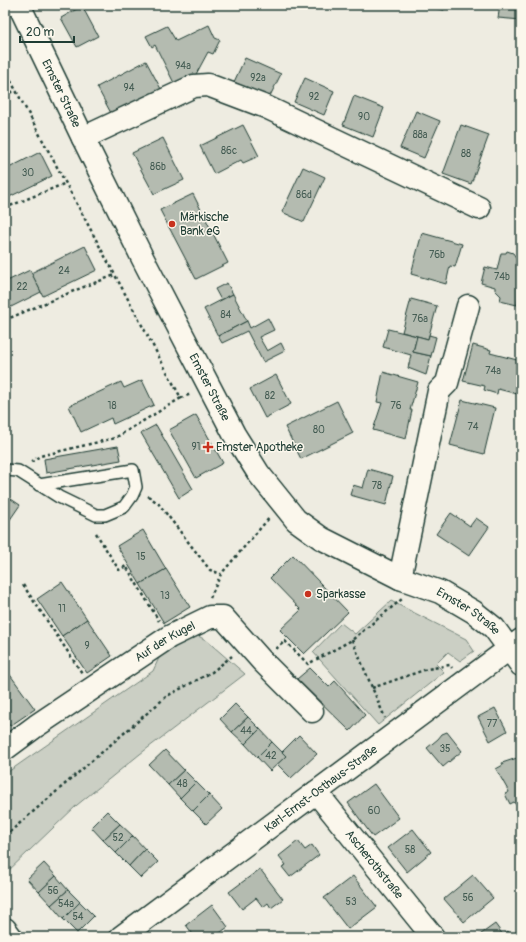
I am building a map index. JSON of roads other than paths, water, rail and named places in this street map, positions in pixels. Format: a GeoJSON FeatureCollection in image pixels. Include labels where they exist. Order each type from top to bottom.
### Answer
{"type":"FeatureCollection","features":[{"type":"Feature","properties":{"kind":"street","name":"Emster Straße"},"geometry":{"type":"LineString","coordinates":[[20,5],[83,138],[234,434],[259,474],[282,504],[296,520],[321,538],[409,582],[440,592],[474,612],[494,628],[517,651]]}},
{"type":"Feature","properties":{"kind":"street","name":"Emster Straße"},"geometry":{"type":"LineString","coordinates":[[83,138],[194,86],[208,85],[266,107],[479,208]]}},
{"type":"Feature","properties":{"kind":"street"},"geometry":{"type":"LineString","coordinates":[[409,582],[439,391],[447,383],[468,306]]}},
{"type":"Feature","properties":{"kind":"street","name":"Auf der Kugel"},"geometry":{"type":"LineString","coordinates":[[5,749],[92,688],[169,637],[210,617],[223,617],[262,661],[312,711]]}},
{"type":"Feature","properties":{"kind":"street","name":"Karl-Ernst-Osthaus-Straße"},"geometry":{"type":"LineString","coordinates":[[121,937],[316,792],[517,651]]}},
{"type":"Feature","properties":{"kind":"street","name":"Ascherothstraße"},"geometry":{"type":"LineString","coordinates":[[316,792],[433,937]]}},
{"type":"Feature","properties":{"kind":"street"},"geometry":{"type":"LineString","coordinates":[[5,928],[11,937]]}},
{"type":"Feature","properties":{"kind":"lane"},"geometry":{"type":"LineString","coordinates":[[5,470],[18,471],[39,485],[59,497],[96,515],[105,515],[124,507],[132,496],[136,487],[133,470],[39,485]]}},
{"type":"Feature","properties":{"kind":"place","name":"Märkische Bank eG"},"geometry":{"type":"Point","coordinates":[172,224]}},
{"type":"Feature","properties":{"kind":"place","name":"Emster Apotheke"},"geometry":{"type":"Point","coordinates":[208,447]}},
{"type":"Feature","properties":{"kind":"place","name":"Sparkasse"},"geometry":{"type":"Point","coordinates":[308,594]}}]}
